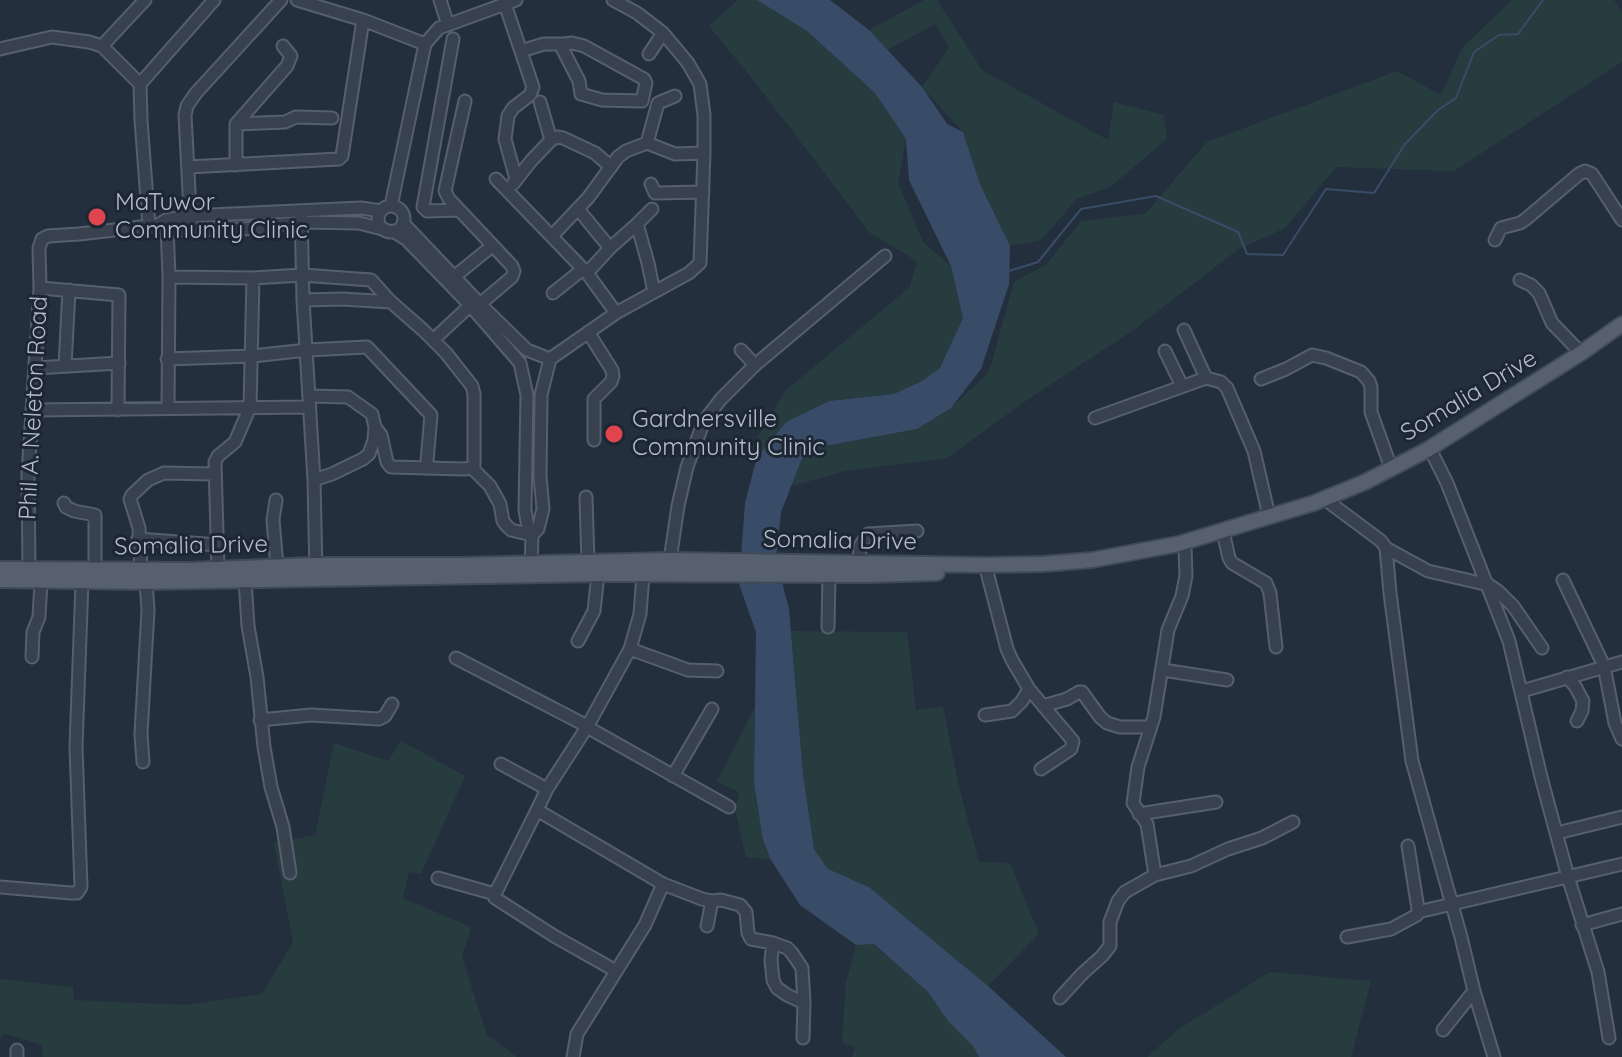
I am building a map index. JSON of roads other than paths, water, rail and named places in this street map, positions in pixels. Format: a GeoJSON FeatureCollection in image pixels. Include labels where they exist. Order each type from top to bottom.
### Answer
{"type":"FeatureCollection","features":[{"type":"Feature","properties":{"kind":"main road","name":"Somalia Drive"},"geometry":{"type":"LineString","coordinates":[[0,569],[95,570],[144,576],[245,579],[316,571],[531,569],[643,574],[859,563],[1043,564],[1092,560],[1178,544],[1328,499],[1427,450],[1622,324]]}},
{"type":"Feature","properties":{"kind":"main road","name":"Somalia Drive"},"geometry":{"type":"LineString","coordinates":[[790,568],[829,574],[1038,571],[1160,554],[1224,536],[1328,499],[1432,453],[1495,417],[1622,332]]}},
{"type":"Feature","properties":{"kind":"main road","name":"Somalia Drive"},"geometry":{"type":"LineString","coordinates":[[531,569],[588,561],[670,560],[728,568]]}},
{"type":"Feature","properties":{"kind":"main road","name":"Somalia Drive"},"geometry":{"type":"LineString","coordinates":[[0,580],[82,582],[218,569],[277,567],[316,571]]}},
{"type":"Feature","properties":{"kind":"street"},"geometry":{"type":"LineString","coordinates":[[102,46],[145,0]]}},
{"type":"Feature","properties":{"kind":"street"},"geometry":{"type":"LineString","coordinates":[[140,84],[214,0]]}},
{"type":"Feature","properties":{"kind":"street"},"geometry":{"type":"LineString","coordinates":[[191,230],[187,106],[281,0]]}},
{"type":"Feature","properties":{"kind":"street"},"geometry":{"type":"LineString","coordinates":[[297,0],[363,20],[425,44]]}},
{"type":"Feature","properties":{"kind":"street"},"geometry":{"type":"LineString","coordinates":[[440,0],[448,25]]}},
{"type":"Feature","properties":{"kind":"street"},"geometry":{"type":"LineString","coordinates":[[532,535],[540,523],[543,509],[540,476],[541,395],[550,359],[616,313],[689,273],[700,263],[704,115],[700,84],[680,51],[663,33],[613,0]]}},
{"type":"Feature","properties":{"kind":"street"},"geometry":{"type":"LineString","coordinates":[[516,179],[505,139],[508,116],[530,95],[533,87],[508,1],[448,25],[433,33],[425,44],[386,208],[378,220],[382,228],[406,239],[527,350],[550,359]]}},
{"type":"Feature","properties":{"kind":"street"},"geometry":{"type":"LineString","coordinates":[[188,167],[339,159],[342,156],[363,20]]}},
{"type":"Feature","properties":{"kind":"street"},"geometry":{"type":"LineString","coordinates":[[649,54],[663,33]]}},
{"type":"Feature","properties":{"kind":"street"},"geometry":{"type":"LineString","coordinates":[[0,49],[52,37],[102,46],[140,84],[169,277],[168,408]]}},
{"type":"Feature","properties":{"kind":"street"},"geometry":{"type":"LineString","coordinates":[[453,39],[423,207],[427,211],[458,210]]}},
{"type":"Feature","properties":{"kind":"street"},"geometry":{"type":"LineString","coordinates":[[521,51],[544,44],[584,46],[644,79],[642,101]]}},
{"type":"Feature","properties":{"kind":"street"},"geometry":{"type":"LineString","coordinates":[[564,44],[562,48],[579,81],[581,94],[602,100],[658,103],[675,96]]}},
{"type":"Feature","properties":{"kind":"street"},"geometry":{"type":"LineString","coordinates":[[236,165],[236,124],[287,66],[291,56],[283,46]]}},
{"type":"Feature","properties":{"kind":"street"},"geometry":{"type":"LineString","coordinates":[[433,340],[512,277],[514,271],[458,210],[445,191],[465,101]]}},
{"type":"Feature","properties":{"kind":"street"},"geometry":{"type":"LineString","coordinates":[[540,102],[551,140]]}},
{"type":"Feature","properties":{"kind":"street"},"geometry":{"type":"LineString","coordinates":[[647,143],[658,103]]}},
{"type":"Feature","properties":{"kind":"street"},"geometry":{"type":"LineString","coordinates":[[236,124],[285,122],[296,117],[332,118]]}},
{"type":"Feature","properties":{"kind":"street"},"geometry":{"type":"LineString","coordinates":[[507,191],[557,137],[595,153],[611,167]]}},
{"type":"Feature","properties":{"kind":"street"},"geometry":{"type":"LineString","coordinates":[[552,236],[626,151],[647,143],[675,154],[704,153]]}},
{"type":"Feature","properties":{"kind":"street"},"geometry":{"type":"LineString","coordinates":[[1495,240],[1501,228],[1526,219],[1585,171],[1592,174],[1622,220]]}},
{"type":"Feature","properties":{"kind":"street"},"geometry":{"type":"LineString","coordinates":[[496,179],[585,271],[616,313]]}},
{"type":"Feature","properties":{"kind":"street"},"geometry":{"type":"LineString","coordinates":[[651,184],[655,193],[703,192]]}},
{"type":"Feature","properties":{"kind":"street"},"geometry":{"type":"LineString","coordinates":[[160,225],[189,216],[302,217],[359,223],[389,231],[399,228],[403,215],[401,211],[386,208],[361,208],[302,217],[244,229],[191,230],[160,225]]}},
{"type":"Feature","properties":{"kind":"street"},"geometry":{"type":"LineString","coordinates":[[578,209],[610,248]]}},
{"type":"Feature","properties":{"kind":"street"},"geometry":{"type":"LineString","coordinates":[[553,293],[585,271],[652,209]]}},
{"type":"Feature","properties":{"kind":"street"},"geometry":{"type":"LineString","coordinates":[[302,217],[316,571]]}},
{"type":"Feature","properties":{"kind":"street"},"geometry":{"type":"LineString","coordinates":[[403,223],[476,303],[520,363],[527,395],[525,476],[526,519],[532,535],[531,569]]}},
{"type":"Feature","properties":{"kind":"street"},"geometry":{"type":"LineString","coordinates":[[637,224],[654,292]]}},
{"type":"Feature","properties":{"kind":"street","name":"Phil A. Neleton Road"},"geometry":{"type":"LineString","coordinates":[[29,569],[28,474],[40,288],[39,248],[42,239],[160,225]]}},
{"type":"Feature","properties":{"kind":"street"},"geometry":{"type":"LineString","coordinates":[[454,277],[492,246]]}},
{"type":"Feature","properties":{"kind":"street"},"geometry":{"type":"LineString","coordinates":[[670,560],[687,467],[704,421],[755,365],[885,256]]}},
{"type":"Feature","properties":{"kind":"street"},"geometry":{"type":"LineString","coordinates":[[169,277],[302,275],[371,280],[466,377],[474,394],[472,468]]}},
{"type":"Feature","properties":{"kind":"street"},"geometry":{"type":"LineString","coordinates":[[218,569],[215,462],[235,442],[250,407],[253,278]]}},
{"type":"Feature","properties":{"kind":"street"},"geometry":{"type":"LineString","coordinates":[[1520,280],[1539,293],[1552,323],[1581,353]]}},
{"type":"Feature","properties":{"kind":"street"},"geometry":{"type":"LineString","coordinates":[[40,288],[119,295],[118,410]]}},
{"type":"Feature","properties":{"kind":"street"},"geometry":{"type":"LineString","coordinates":[[65,366],[69,290]]}},
{"type":"Feature","properties":{"kind":"street"},"geometry":{"type":"LineString","coordinates":[[303,300],[391,302]]}},
{"type":"Feature","properties":{"kind":"street"},"geometry":{"type":"LineString","coordinates":[[1184,330],[1206,378]]}},
{"type":"Feature","properties":{"kind":"street"},"geometry":{"type":"LineString","coordinates":[[588,332],[613,376],[594,399],[594,440]]}},
{"type":"Feature","properties":{"kind":"street"},"geometry":{"type":"LineString","coordinates":[[167,359],[252,356],[362,346],[371,349],[431,415],[427,461],[432,468]]}},
{"type":"Feature","properties":{"kind":"street"},"geometry":{"type":"LineString","coordinates":[[520,363],[527,350]]}},
{"type":"Feature","properties":{"kind":"street"},"geometry":{"type":"LineString","coordinates":[[741,350],[755,365]]}},
{"type":"Feature","properties":{"kind":"street"},"geometry":{"type":"LineString","coordinates":[[1165,351],[1182,386]]}},
{"type":"Feature","properties":{"kind":"street"},"geometry":{"type":"LineString","coordinates":[[1261,379],[1312,355],[1361,372],[1371,387],[1371,412],[1391,468]]}},
{"type":"Feature","properties":{"kind":"street"},"geometry":{"type":"LineString","coordinates":[[35,368],[119,363]]}},
{"type":"Feature","properties":{"kind":"street"},"geometry":{"type":"LineString","coordinates":[[1095,418],[1206,378],[1221,382],[1227,388],[1254,451],[1269,516]]}},
{"type":"Feature","properties":{"kind":"street"},"geometry":{"type":"LineString","coordinates":[[527,395],[541,395]]}},
{"type":"Feature","properties":{"kind":"street"},"geometry":{"type":"LineString","coordinates":[[32,410],[250,407],[348,397],[372,414],[375,427],[369,454],[314,480]]}},
{"type":"Feature","properties":{"kind":"street"},"geometry":{"type":"LineString","coordinates":[[375,427],[381,435],[391,467],[472,468],[490,486],[500,504],[506,525],[511,530],[532,535]]}},
{"type":"Feature","properties":{"kind":"street"},"geometry":{"type":"LineString","coordinates":[[1432,453],[1489,585],[1509,641],[1541,777],[1598,972],[1609,1038]]}},
{"type":"Feature","properties":{"kind":"street"},"geometry":{"type":"LineString","coordinates":[[143,762],[141,734],[148,610],[139,528],[130,499],[135,490],[164,473],[215,474]]}},
{"type":"Feature","properties":{"kind":"street"},"geometry":{"type":"LineString","coordinates":[[525,476],[540,476]]}},
{"type":"Feature","properties":{"kind":"street"},"geometry":{"type":"LineString","coordinates":[[586,497],[588,561]]}},
{"type":"Feature","properties":{"kind":"street"},"geometry":{"type":"LineString","coordinates":[[1328,499],[1386,548],[1428,571],[1489,585],[1513,606],[1542,648]]}},
{"type":"Feature","properties":{"kind":"street"},"geometry":{"type":"LineString","coordinates":[[276,500],[273,520],[277,567]]}},
{"type":"Feature","properties":{"kind":"street"},"geometry":{"type":"LineString","coordinates":[[64,503],[74,511],[95,515],[95,570]]}},
{"type":"Feature","properties":{"kind":"street"},"geometry":{"type":"LineString","coordinates":[[859,563],[860,546],[868,534],[917,531]]}},
{"type":"Feature","properties":{"kind":"street"},"geometry":{"type":"LineString","coordinates":[[1224,536],[1232,563],[1266,583],[1270,593],[1276,647]]}},
{"type":"Feature","properties":{"kind":"street"},"geometry":{"type":"LineString","coordinates":[[138,539],[218,545]]}},
{"type":"Feature","properties":{"kind":"street"},"geometry":{"type":"LineString","coordinates":[[1155,875],[1147,824],[1133,803],[1135,780],[1154,717],[1168,630],[1182,596],[1186,576],[1185,547]]}},
{"type":"Feature","properties":{"kind":"street"},"geometry":{"type":"LineString","coordinates":[[1386,548],[1412,761],[1494,1057]]}},
{"type":"Feature","properties":{"kind":"street"},"geometry":{"type":"LineString","coordinates":[[987,572],[1007,649],[1029,689],[1069,736],[1073,745],[1041,769]]}},
{"type":"Feature","properties":{"kind":"street"},"geometry":{"type":"LineString","coordinates":[[578,641],[594,611],[598,574]]}},
{"type":"Feature","properties":{"kind":"street"},"geometry":{"type":"LineString","coordinates":[[616,971],[497,901],[495,894],[547,789],[587,727],[630,649],[640,614],[643,574]]}},
{"type":"Feature","properties":{"kind":"street"},"geometry":{"type":"LineString","coordinates":[[828,627],[829,574]]}},
{"type":"Feature","properties":{"kind":"street"},"geometry":{"type":"LineString","coordinates":[[245,579],[260,720],[290,873]]}},
{"type":"Feature","properties":{"kind":"street"},"geometry":{"type":"LineString","coordinates":[[1563,580],[1604,666],[1615,723],[1622,739]]}},
{"type":"Feature","properties":{"kind":"street"},"geometry":{"type":"LineString","coordinates":[[32,657],[41,581]]}},
{"type":"Feature","properties":{"kind":"street"},"geometry":{"type":"LineString","coordinates":[[0,887],[77,893],[81,887],[76,747],[82,582]]}},
{"type":"Feature","properties":{"kind":"street"},"geometry":{"type":"LineString","coordinates":[[630,649],[688,670],[717,671]]}},
{"type":"Feature","properties":{"kind":"street"},"geometry":{"type":"LineString","coordinates":[[456,658],[729,807]]}},
{"type":"Feature","properties":{"kind":"street"},"geometry":{"type":"LineString","coordinates":[[1522,691],[1622,662]]}},
{"type":"Feature","properties":{"kind":"street"},"geometry":{"type":"LineString","coordinates":[[1163,670],[1227,680]]}},
{"type":"Feature","properties":{"kind":"street"},"geometry":{"type":"LineString","coordinates":[[1567,677],[1583,701],[1577,721]]}},
{"type":"Feature","properties":{"kind":"street"},"geometry":{"type":"LineString","coordinates":[[985,715],[1012,711],[1029,689]]}},
{"type":"Feature","properties":{"kind":"street"},"geometry":{"type":"LineString","coordinates":[[1043,706],[1082,692],[1107,723],[1120,727],[1150,727]]}},
{"type":"Feature","properties":{"kind":"street"},"geometry":{"type":"LineString","coordinates":[[260,720],[311,715],[379,719],[385,716],[392,704]]}},
{"type":"Feature","properties":{"kind":"street"},"geometry":{"type":"LineString","coordinates":[[673,776],[712,709]]}},
{"type":"Feature","properties":{"kind":"street"},"geometry":{"type":"LineString","coordinates":[[501,764],[547,789]]}},
{"type":"Feature","properties":{"kind":"street"},"geometry":{"type":"LineString","coordinates":[[1139,814],[1216,802]]}},
{"type":"Feature","properties":{"kind":"street"},"geometry":{"type":"LineString","coordinates":[[537,810],[663,884],[712,901],[740,905],[746,912],[751,939],[787,948],[798,959],[802,968],[803,1038]]}},
{"type":"Feature","properties":{"kind":"street"},"geometry":{"type":"LineString","coordinates":[[1557,833],[1622,817]]}},
{"type":"Feature","properties":{"kind":"street"},"geometry":{"type":"LineString","coordinates":[[1060,998],[1110,946],[1110,922],[1121,896],[1132,886],[1262,838],[1293,822]]}},
{"type":"Feature","properties":{"kind":"street"},"geometry":{"type":"LineString","coordinates":[[1408,846],[1418,912]]}},
{"type":"Feature","properties":{"kind":"street"},"geometry":{"type":"LineString","coordinates":[[1347,937],[1391,929],[1418,912],[1622,864]]}},
{"type":"Feature","properties":{"kind":"street"},"geometry":{"type":"LineString","coordinates":[[438,878],[495,894]]}},
{"type":"Feature","properties":{"kind":"street"},"geometry":{"type":"LineString","coordinates":[[573,1057],[577,1034],[645,925],[663,884]]}},
{"type":"Feature","properties":{"kind":"street"},"geometry":{"type":"LineString","coordinates":[[707,926],[712,901]]}},
{"type":"Feature","properties":{"kind":"street"},"geometry":{"type":"LineString","coordinates":[[1582,925],[1622,914]]}},
{"type":"Feature","properties":{"kind":"street"},"geometry":{"type":"LineString","coordinates":[[773,943],[771,960],[777,988],[804,1003]]}},
{"type":"Feature","properties":{"kind":"street"},"geometry":{"type":"LineString","coordinates":[[1443,1030],[1474,991]]}},
{"type":"Feature","properties":{"kind":"water"},"geometry":{"type":"Polygon","coordinates":[[[757,0],[830,0],[869,30],[922,87],[947,124],[963,132],[980,184],[1010,246],[1009,284],[981,369],[951,408],[917,429],[814,448],[802,459],[781,512],[776,559],[789,609],[803,774],[814,849],[828,869],[869,887],[988,986],[1066,1057],[979,1057],[928,992],[874,944],[856,945],[800,905],[771,860],[763,840],[754,783],[756,632],[739,584],[745,503],[757,457],[786,422],[829,401],[894,394],[922,381],[940,368],[963,318],[951,266],[909,180],[906,139],[875,93],[807,31],[757,0]]]}},
{"type":"Feature","properties":{"kind":"waterway"},"geometry":{"type":"LineString","coordinates":[[1009,271],[1038,262],[1081,209],[1156,196],[1238,232],[1247,254],[1283,255],[1326,189],[1374,193],[1405,144],[1438,110],[1456,98],[1474,52],[1499,35],[1518,34],[1543,0]]}},
{"type":"Feature","properties":{"kind":"place","name":"MaTuwor Community Clinic"},"geometry":{"type":"Point","coordinates":[97,217]}},
{"type":"Feature","properties":{"kind":"place","name":"Gardnersville Community Clinic"},"geometry":{"type":"Point","coordinates":[614,434]}}]}
